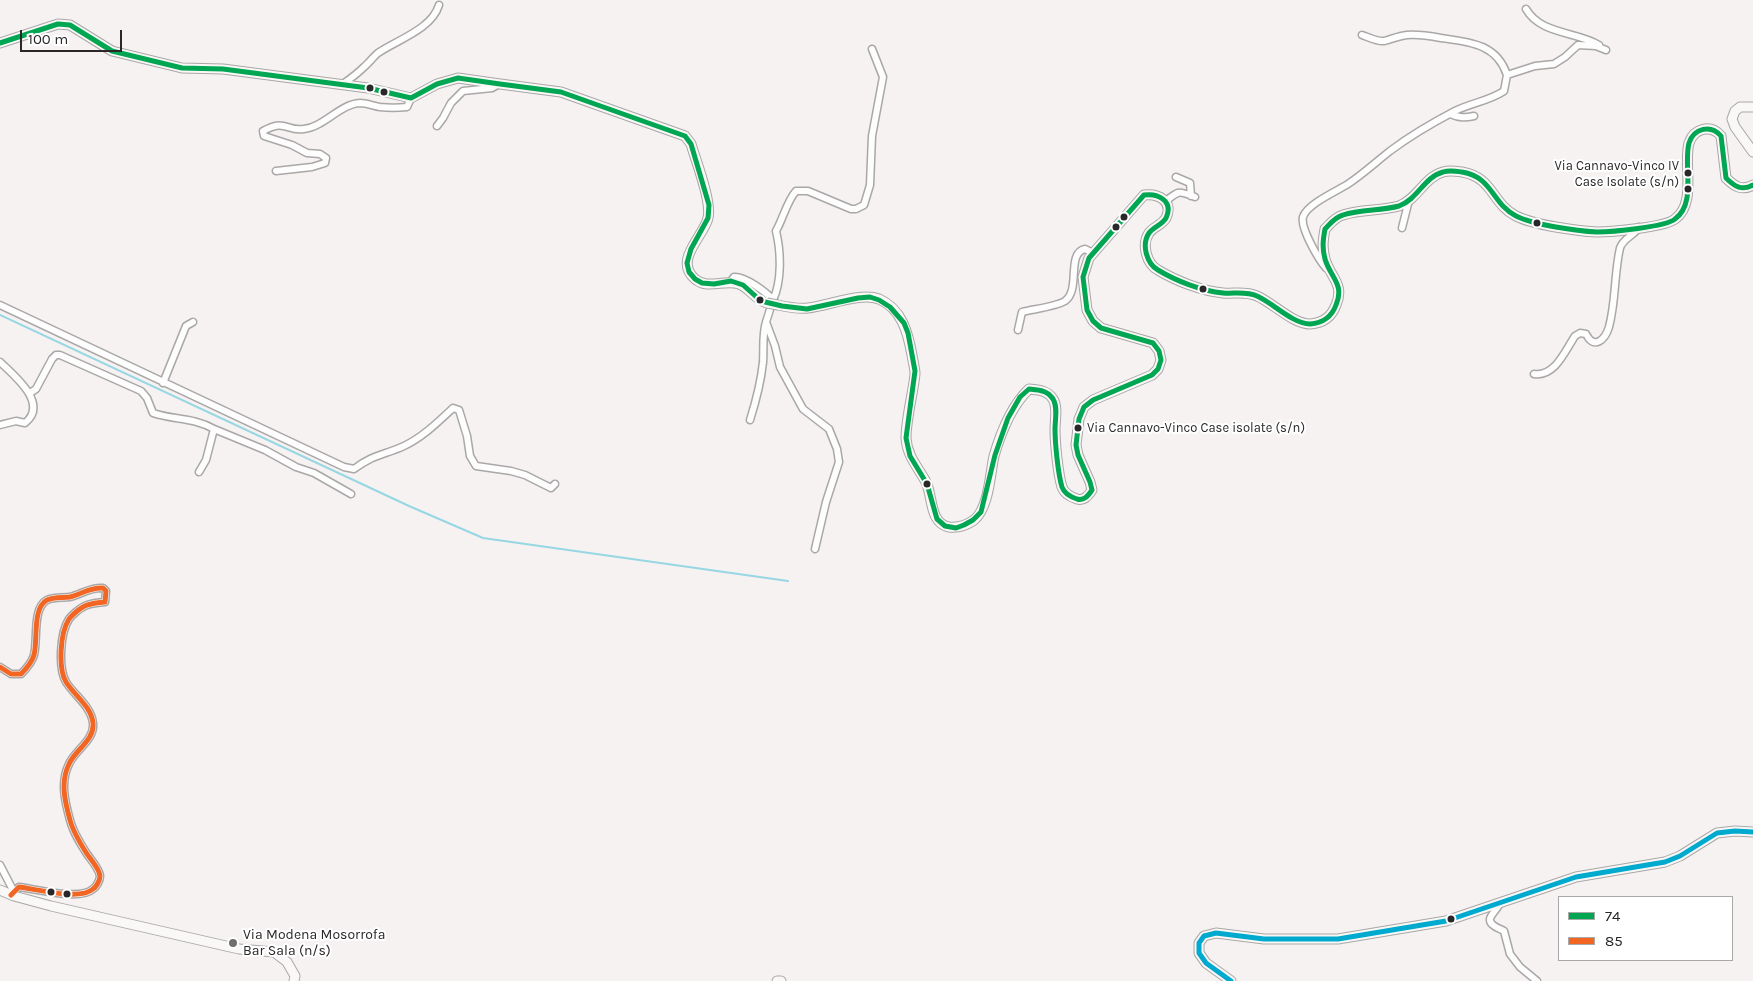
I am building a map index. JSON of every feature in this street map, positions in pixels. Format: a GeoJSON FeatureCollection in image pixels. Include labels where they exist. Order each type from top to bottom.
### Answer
{"type":"FeatureCollection","features":[{"type":"Feature","properties":{"kind":"street"},"geometry":{"type":"LineString","coordinates":[[342,84],[378,54],[408,36],[428,21],[437,11],[439,5]]}},
{"type":"Feature","properties":{"kind":"street"},"geometry":{"type":"LineString","coordinates":[[1507,75],[1535,66],[1554,64],[1578,45],[1596,46],[1606,50],[1586,38],[1560,33],[1535,19],[1526,9]]}},
{"type":"Feature","properties":{"kind":"street"},"geometry":{"type":"LineString","coordinates":[[0,43],[58,24],[70,25],[112,51],[182,68],[223,69],[342,84],[411,98]]}},
{"type":"Feature","properties":{"kind":"street"},"geometry":{"type":"LineString","coordinates":[[1336,279],[1322,263],[1303,226],[1303,216],[1308,209],[1349,183],[1420,130],[1450,114],[1494,97],[1504,91],[1507,75],[1502,62],[1496,55],[1472,43],[1408,35],[1382,41],[1362,35]]}},
{"type":"Feature","properties":{"kind":"street"},"geometry":{"type":"LineString","coordinates":[[750,420],[761,382],[763,330],[778,290],[780,250],[776,231],[791,196],[796,191],[808,191],[851,210],[864,205],[868,194],[872,136],[883,77],[872,49]]}},
{"type":"Feature","properties":{"kind":"street"},"geometry":{"type":"LineString","coordinates":[[276,171],[312,167],[325,163],[326,158],[320,154],[307,153],[292,145],[264,136],[263,131],[273,125],[284,125],[302,130],[313,127],[360,103],[382,107],[407,107],[411,98],[437,84],[458,78],[561,92],[684,136],[691,144],[709,205],[708,218],[691,248],[687,263],[689,272],[695,279],[702,283],[714,284],[731,281],[743,285],[760,301],[807,309],[870,297],[879,300],[898,315],[904,323],[908,333],[915,371],[906,438],[910,456],[927,484],[937,519],[945,526],[956,528],[973,520],[981,512],[995,455],[1008,418],[1020,397],[1029,390],[1048,392],[1054,400],[1056,408],[1056,445],[1063,489],[1070,497],[1080,500],[1087,498],[1092,490],[1076,445],[1078,419],[1084,407],[1093,400],[1152,375],[1158,369],[1161,360],[1159,351],[1153,344],[1101,328],[1092,321],[1087,310],[1083,277],[1086,263],[1144,195],[1152,194],[1161,197],[1166,200],[1168,208],[1165,220],[1149,234],[1146,243],[1148,259],[1153,267],[1164,274],[1198,288],[1222,293],[1246,293],[1257,296],[1301,322],[1310,324],[1322,321],[1331,315],[1337,304],[1340,288],[1325,260],[1322,246],[1325,229],[1342,215],[1399,206],[1414,198],[1428,182],[1442,172],[1453,170],[1479,177],[1506,209],[1522,219],[1597,232],[1657,226],[1674,220],[1681,212],[1686,202],[1688,191],[1689,143],[1696,132],[1702,128],[1709,128],[1721,136],[1726,178],[1739,188],[1747,188],[1753,185]]}},
{"type":"Feature","properties":{"kind":"street"},"geometry":{"type":"LineString","coordinates":[[437,126],[451,103],[463,91],[492,88],[500,84]]}},
{"type":"Feature","properties":{"kind":"street"},"geometry":{"type":"LineString","coordinates":[[1753,108],[1740,107],[1735,111],[1732,119],[1735,127],[1753,152]]}},
{"type":"Feature","properties":{"kind":"street"},"geometry":{"type":"LineString","coordinates":[[1450,114],[1464,118],[1474,116]]}},
{"type":"Feature","properties":{"kind":"street"},"geometry":{"type":"LineString","coordinates":[[1166,200],[1174,193],[1182,192],[1193,196],[1190,183],[1176,177]]}},
{"type":"Feature","properties":{"kind":"street"},"geometry":{"type":"LineString","coordinates":[[1402,228],[1409,200]]}},
{"type":"Feature","properties":{"kind":"street"},"geometry":{"type":"LineString","coordinates":[[1534,374],[1546,373],[1553,368],[1575,336],[1580,333],[1586,334],[1589,341],[1597,343],[1600,340],[1608,328],[1620,248],[1622,243],[1636,233],[1639,227]]}},
{"type":"Feature","properties":{"kind":"street"},"geometry":{"type":"LineString","coordinates":[[1018,330],[1022,312],[1063,302],[1072,294],[1077,255],[1081,250],[1085,249],[1094,253]]}},
{"type":"Feature","properties":{"kind":"street"},"geometry":{"type":"LineString","coordinates":[[0,304],[344,468],[354,469],[365,460],[404,446],[420,437],[453,408],[459,410],[467,436],[470,456],[476,466],[525,474],[551,488],[556,484]]}},
{"type":"Feature","properties":{"kind":"street"},"geometry":{"type":"LineString","coordinates":[[163,383],[186,326],[193,322]]}},
{"type":"Feature","properties":{"kind":"street"},"geometry":{"type":"LineString","coordinates":[[766,322],[780,367],[789,385],[803,409],[829,429],[840,462],[826,502],[815,549]]}},
{"type":"Feature","properties":{"kind":"street"},"geometry":{"type":"LineString","coordinates":[[30,394],[36,389],[52,358],[60,355],[141,391],[147,398],[153,413],[195,421],[266,450],[296,468],[314,473],[352,494]]}},
{"type":"Feature","properties":{"kind":"street"},"geometry":{"type":"LineString","coordinates":[[0,362],[30,394],[34,408],[31,418],[25,423],[16,421],[0,425]]}},
{"type":"Feature","properties":{"kind":"street"},"geometry":{"type":"LineString","coordinates":[[199,472],[206,460],[214,429]]}},
{"type":"Feature","properties":{"kind":"street"},"geometry":{"type":"LineString","coordinates":[[0,667],[11,674],[21,674],[28,667],[35,651],[37,612],[47,600],[72,596],[97,587],[103,588],[106,591],[105,602],[84,606],[69,619],[64,631],[61,652],[66,682],[88,709],[93,723],[92,734],[74,754],[68,765],[64,777],[64,794],[70,822],[76,837],[100,876],[99,882],[92,890],[82,894],[18,887],[13,893]]}},
{"type":"Feature","properties":{"kind":"street"},"geometry":{"type":"LineString","coordinates":[[1231,981],[1206,962],[1199,953],[1199,943],[1204,936],[1216,933],[1264,939],[1338,939],[1446,921],[1576,877],[1665,862],[1680,856],[1717,833],[1753,832]]}},
{"type":"Feature","properties":{"kind":"street"},"geometry":{"type":"LineString","coordinates":[[0,865],[13,893]]}},
{"type":"Feature","properties":{"kind":"street"},"geometry":{"type":"LineString","coordinates":[[0,890],[50,906],[239,949],[274,952],[287,962],[295,976],[294,981]]}},
{"type":"Feature","properties":{"kind":"street"},"geometry":{"type":"LineString","coordinates":[[1500,903],[1489,920],[1491,924],[1504,931],[1510,954],[1520,967],[1537,981]]}},
{"type":"Feature","properties":{"kind":"waterway"},"geometry":{"type":"LineString","coordinates":[[0,315],[409,506],[483,538],[788,581]]}},
{"type":"Feature","properties":{"kind":"transit line","name":"74"},"geometry":{"type":"LineString","coordinates":[[0,43],[58,24],[70,25],[112,51],[182,68],[223,69],[368,88],[411,98],[437,84],[458,78],[561,92],[685,136],[691,144],[709,205],[708,218],[691,249],[687,263],[689,272],[702,283],[714,284],[731,281],[743,285],[761,301],[782,306],[807,309],[870,297],[890,307],[904,323],[908,333],[915,371],[906,438],[910,456],[927,484],[937,519],[945,526],[956,528],[973,520],[981,512],[995,455],[1008,418],[1020,397],[1029,389],[1045,392],[1055,402],[1056,450],[1063,489],[1070,496],[1079,499],[1086,498],[1092,490],[1076,445],[1079,419],[1084,407],[1093,400],[1152,375],[1158,369],[1161,360],[1159,351],[1153,343],[1101,328],[1093,321],[1087,310],[1083,277],[1089,258],[1144,195],[1159,197],[1163,199],[1168,207],[1166,218],[1149,233],[1145,243],[1146,254],[1154,267],[1173,278],[1198,288],[1223,293],[1253,294],[1297,321],[1310,324],[1319,322],[1329,316],[1338,298],[1338,286],[1324,255],[1325,229],[1335,219],[1343,215],[1385,209],[1406,203],[1431,178],[1443,172],[1462,172],[1480,179],[1508,211],[1516,216],[1544,225],[1597,232],[1650,227],[1670,222],[1682,212],[1688,194],[1689,143],[1691,138],[1699,131],[1708,129],[1717,132],[1721,136],[1726,178],[1732,184],[1742,188],[1753,185]]}},
{"type":"Feature","properties":{"kind":"transit line","name":"85"},"geometry":{"type":"LineString","coordinates":[[0,667],[11,674],[21,674],[29,665],[34,655],[37,617],[42,604],[47,600],[70,597],[94,589],[103,588],[106,591],[105,602],[85,606],[69,619],[61,650],[63,676],[69,687],[86,706],[93,723],[91,735],[72,759],[66,771],[65,799],[73,829],[98,870],[99,880],[93,889],[78,894],[19,887],[11,895]]}},
{"type":"Feature","properties":{"kind":"transit line"},"geometry":{"type":"LineString","coordinates":[[1231,981],[1206,963],[1199,953],[1199,943],[1204,936],[1216,933],[1264,939],[1338,939],[1446,921],[1576,877],[1665,862],[1680,856],[1717,833],[1753,832]]}},
{"type":"Feature","properties":{"kind":"place","name":"Via Cannavo-Vinco IV Case Isolate (s/n)"},"geometry":{"type":"Point","coordinates":[1688,173]}},
{"type":"Feature","properties":{"kind":"place","name":"Via Cannavo-Vinco Case isolate (s/n)"},"geometry":{"type":"Point","coordinates":[1078,428]}},
{"type":"Feature","properties":{"kind":"place","name":"Via Modena Mosorrofa Bar Sala (n/s)"},"geometry":{"type":"Point","coordinates":[233,943]}}]}
